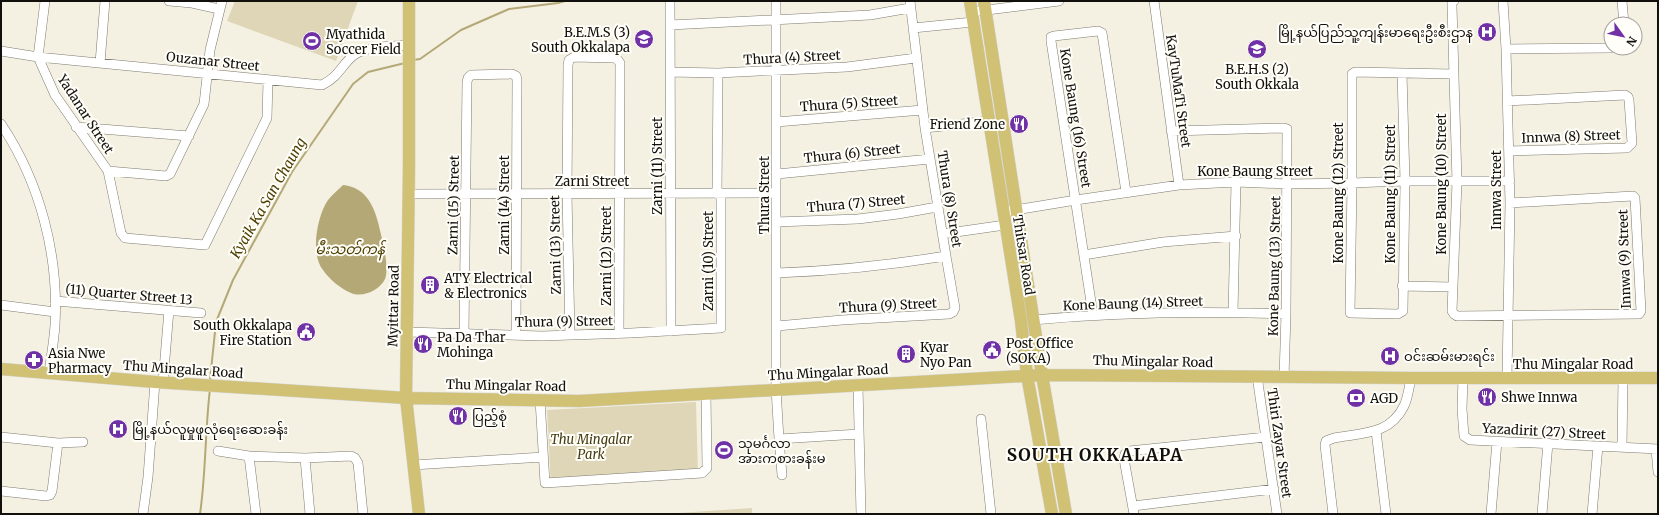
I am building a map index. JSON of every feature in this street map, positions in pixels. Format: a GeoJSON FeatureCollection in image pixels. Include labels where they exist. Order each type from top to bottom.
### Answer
{"type":"FeatureCollection","features":[{"type":"Feature","properties":{"kind":"main road","name":"Myittar Road"},"geometry":{"type":"LineString","coordinates":[[409,1],[409,194],[406,398],[419,514]]}},
{"type":"Feature","properties":{"kind":"main road","name":"Thitsar Road"},"geometry":{"type":"LineString","coordinates":[[984,6],[1015,210],[1066,514]]}},
{"type":"Feature","properties":{"kind":"main road","name":"Thitsar Road"},"geometry":{"type":"LineString","coordinates":[[971,12],[1028,375],[1052,514]]}},
{"type":"Feature","properties":{"kind":"main road","name":"Thu Mingalar Road"},"geometry":{"type":"LineString","coordinates":[[1,369],[159,382],[406,398],[579,401],[1028,375],[1658,378]]}},
{"type":"Feature","properties":{"kind":"street"},"geometry":{"type":"LineString","coordinates":[[38,57],[45,1]]}},
{"type":"Feature","properties":{"kind":"street"},"geometry":{"type":"LineString","coordinates":[[100,63],[105,1]]}},
{"type":"Feature","properties":{"kind":"street"},"geometry":{"type":"LineString","coordinates":[[169,1],[220,5],[213,31],[206,74],[204,104],[168,175],[108,171],[122,236],[125,238],[205,245],[267,118],[268,80]]}},
{"type":"Feature","properties":{"kind":"street","name":"Zarni (11) Street"},"geometry":{"type":"LineString","coordinates":[[670,1],[670,331]]}},
{"type":"Feature","properties":{"kind":"street","name":"Thura Street"},"geometry":{"type":"LineString","coordinates":[[776,1],[776,389],[782,475]]}},
{"type":"Feature","properties":{"kind":"street"},"geometry":{"type":"LineString","coordinates":[[913,28],[971,12],[984,6],[1059,1]]}},
{"type":"Feature","properties":{"kind":"street","name":"KayTuMaTi Street"},"geometry":{"type":"LineString","coordinates":[[1154,1],[1179,185]]}},
{"type":"Feature","properties":{"kind":"street","name":"Kone Baung (10) Street"},"geometry":{"type":"LineString","coordinates":[[1454,1],[1452,2],[1452,6],[1456,182],[1452,311],[1458,316],[1507,316]]}},
{"type":"Feature","properties":{"kind":"street","name":"Innwa Street"},"geometry":{"type":"LineString","coordinates":[[1503,1],[1510,181],[1506,378]]}},
{"type":"Feature","properties":{"kind":"street"},"geometry":{"type":"LineString","coordinates":[[1622,1],[1623,16]]}},
{"type":"Feature","properties":{"kind":"street"},"geometry":{"type":"LineString","coordinates":[[670,25],[776,19],[870,16],[910,4]]}},
{"type":"Feature","properties":{"kind":"street","name":"Thura (8) Street"},"geometry":{"type":"LineString","coordinates":[[777,274],[882,266],[946,256],[925,128],[910,4]]}},
{"type":"Feature","properties":{"kind":"street","name":"Kone Baung (16) Street"},"geometry":{"type":"LineString","coordinates":[[1076,200],[1051,41],[1051,37],[1054,36],[1098,31],[1102,33],[1126,192]]}},
{"type":"Feature","properties":{"kind":"street","name":"Ouzanar Street"},"geometry":{"type":"LineString","coordinates":[[1,51],[38,57],[322,85],[332,80],[354,55],[374,48],[409,45]]}},
{"type":"Feature","properties":{"kind":"street"},"geometry":{"type":"LineString","coordinates":[[1506,49],[1603,48]]}},
{"type":"Feature","properties":{"kind":"street","name":"Yadanar Street"},"geometry":{"type":"LineString","coordinates":[[38,57],[55,95],[108,171]]}},
{"type":"Feature","properties":{"kind":"street","name":"Zarni (13) Street"},"geometry":{"type":"LineString","coordinates":[[570,335],[567,194],[569,60],[574,57],[617,59]]}},
{"type":"Feature","properties":{"kind":"street","name":"Thura (4) Street"},"geometry":{"type":"LineString","coordinates":[[670,72],[718,73],[847,67],[916,58]]}},
{"type":"Feature","properties":{"kind":"street","name":"Zarni (12) Street"},"geometry":{"type":"LineString","coordinates":[[617,59],[620,63],[619,334]]}},
{"type":"Feature","properties":{"kind":"street","name":"Kone Baung (12) Street"},"geometry":{"type":"LineString","coordinates":[[1402,73],[1355,72],[1352,74],[1350,313],[1401,313],[1403,310],[1402,286]]}},
{"type":"Feature","properties":{"kind":"street","name":"Zarni (10) Street"},"geometry":{"type":"LineString","coordinates":[[718,73],[721,328]]}},
{"type":"Feature","properties":{"kind":"street"},"geometry":{"type":"LineString","coordinates":[[1402,73],[1453,74]]}},
{"type":"Feature","properties":{"kind":"street","name":"Kone Baung (11) Street"},"geometry":{"type":"LineString","coordinates":[[1402,73],[1404,181],[1402,286]]}},
{"type":"Feature","properties":{"kind":"street","name":"Zarni (15) Street"},"geometry":{"type":"LineString","coordinates":[[464,333],[468,78],[472,75],[512,74],[516,76]]}},
{"type":"Feature","properties":{"kind":"street","name":"Zarni (14) Street"},"geometry":{"type":"LineString","coordinates":[[516,76],[516,335]]}},
{"type":"Feature","properties":{"kind":"street","name":"Innwa (8) Street"},"geometry":{"type":"LineString","coordinates":[[1507,101],[1625,95],[1628,97],[1632,143],[1627,148],[1509,151]]}},
{"type":"Feature","properties":{"kind":"street","name":"Thura (5) Street"},"geometry":{"type":"LineString","coordinates":[[776,122],[923,110]]}},
{"type":"Feature","properties":{"kind":"street"},"geometry":{"type":"LineString","coordinates":[[925,128],[989,121]]}},
{"type":"Feature","properties":{"kind":"street"},"geometry":{"type":"LineString","coordinates":[[1,124],[12,138],[21,156],[45,224],[53,263],[55,312],[49,373]]}},
{"type":"Feature","properties":{"kind":"street"},"geometry":{"type":"LineString","coordinates":[[76,127],[189,136]]}},
{"type":"Feature","properties":{"kind":"street","name":"Kone Baung (13) Street"},"geometry":{"type":"LineString","coordinates":[[1171,131],[1287,129],[1288,184],[1284,377]]}},
{"type":"Feature","properties":{"kind":"street","name":"Thura (6) Street"},"geometry":{"type":"LineString","coordinates":[[777,174],[930,159]]}},
{"type":"Feature","properties":{"kind":"street","name":"Kone Baung Street"},"geometry":{"type":"LineString","coordinates":[[1003,212],[1179,185],[1236,182],[1288,184],[1404,181],[1510,181]]}},
{"type":"Feature","properties":{"kind":"street"},"geometry":{"type":"LineString","coordinates":[[1233,313],[1236,236],[1236,182]]}},
{"type":"Feature","properties":{"kind":"street","name":"Zarni Street"},"geometry":{"type":"LineString","coordinates":[[409,194],[776,193]]}},
{"type":"Feature","properties":{"kind":"street","name":"Innwa (9) Street"},"geometry":{"type":"LineString","coordinates":[[1507,316],[1636,315],[1640,314],[1641,311],[1635,198],[1633,196],[1510,203]]}},
{"type":"Feature","properties":{"kind":"street"},"geometry":{"type":"LineString","coordinates":[[1076,200],[1093,315]]}},
{"type":"Feature","properties":{"kind":"street","name":"Thura (7) Street"},"geometry":{"type":"LineString","coordinates":[[776,222],[858,219],[937,207]]}},
{"type":"Feature","properties":{"kind":"street"},"geometry":{"type":"LineString","coordinates":[[942,234],[1005,225]]}},
{"type":"Feature","properties":{"kind":"street"},"geometry":{"type":"LineString","coordinates":[[1084,255],[1163,242],[1236,236]]}},
{"type":"Feature","properties":{"kind":"street","name":"Thura (9) Street"},"geometry":{"type":"LineString","coordinates":[[777,326],[842,320],[949,314],[953,312],[955,308],[946,256]]}},
{"type":"Feature","properties":{"kind":"street"},"geometry":{"type":"LineString","coordinates":[[1402,286],[1453,287]]}},
{"type":"Feature","properties":{"kind":"street","name":"(11) Quarter Street 13"},"geometry":{"type":"LineString","coordinates":[[55,301],[201,313]]}},
{"type":"Feature","properties":{"kind":"street","name":"(11) Quarter Street 13"},"geometry":{"type":"LineString","coordinates":[[1,302],[55,312]]}},
{"type":"Feature","properties":{"kind":"street"},"geometry":{"type":"LineString","coordinates":[[143,514],[169,310]]}},
{"type":"Feature","properties":{"kind":"street","name":"Kone Baung (14) Street"},"geometry":{"type":"LineString","coordinates":[[1033,320],[1093,315],[1233,313],[1286,314]]}},
{"type":"Feature","properties":{"kind":"street","name":"Thura (9) Street"},"geometry":{"type":"LineString","coordinates":[[407,332],[542,336],[619,334],[721,328]]}},
{"type":"Feature","properties":{"kind":"street","name":"Thiri Zayar Street"},"geometry":{"type":"LineString","coordinates":[[1257,376],[1277,514]]}},
{"type":"Feature","properties":{"kind":"street"},"geometry":{"type":"LineString","coordinates":[[1333,514],[1325,445],[1326,441],[1334,438],[1382,430],[1396,419],[1405,405],[1410,378]]}},
{"type":"Feature","properties":{"kind":"street","name":"Yazadirit (27) Street"},"geometry":{"type":"LineString","coordinates":[[1463,378],[1462,409],[1464,436],[1470,440],[1657,449]]}},
{"type":"Feature","properties":{"kind":"street"},"geometry":{"type":"LineString","coordinates":[[1622,447],[1623,378]]}},
{"type":"Feature","properties":{"kind":"street"},"geometry":{"type":"LineString","coordinates":[[858,385],[861,514]]}},
{"type":"Feature","properties":{"kind":"street"},"geometry":{"type":"LineString","coordinates":[[540,400],[545,483],[702,473],[707,468],[706,393]]}},
{"type":"Feature","properties":{"kind":"street"},"geometry":{"type":"LineString","coordinates":[[981,419],[991,514]]}},
{"type":"Feature","properties":{"kind":"street"},"geometry":{"type":"LineString","coordinates":[[1376,431],[1386,514]]}},
{"type":"Feature","properties":{"kind":"street"},"geometry":{"type":"LineString","coordinates":[[779,439],[858,434]]}},
{"type":"Feature","properties":{"kind":"street"},"geometry":{"type":"LineString","coordinates":[[1,437],[58,443],[83,442]]}},
{"type":"Feature","properties":{"kind":"street"},"geometry":{"type":"LineString","coordinates":[[1266,437],[1129,451],[1125,454],[1124,460],[1134,510],[1274,489]]}},
{"type":"Feature","properties":{"kind":"street"},"geometry":{"type":"LineString","coordinates":[[1491,514],[1497,441]]}},
{"type":"Feature","properties":{"kind":"street"},"geometry":{"type":"LineString","coordinates":[[1,490],[46,496],[50,495],[52,491],[58,443]]}},
{"type":"Feature","properties":{"kind":"street"},"geometry":{"type":"LineString","coordinates":[[1542,514],[1548,443]]}},
{"type":"Feature","properties":{"kind":"street"},"geometry":{"type":"LineString","coordinates":[[1592,514],[1598,446]]}},
{"type":"Feature","properties":{"kind":"street"},"geometry":{"type":"LineString","coordinates":[[1657,449],[1658,472]]}},
{"type":"Feature","properties":{"kind":"street"},"geometry":{"type":"LineString","coordinates":[[218,451],[249,456],[305,458],[351,456],[358,462],[363,514]]}},
{"type":"Feature","properties":{"kind":"street"},"geometry":{"type":"LineString","coordinates":[[249,456],[256,514]]}},
{"type":"Feature","properties":{"kind":"street"},"geometry":{"type":"LineString","coordinates":[[413,465],[543,457]]}},
{"type":"Feature","properties":{"kind":"street"},"geometry":{"type":"LineString","coordinates":[[305,458],[310,514]]}},
{"type":"Feature","properties":{"kind":"green space","name":"Myathida Soccer Field"},"geometry":{"type":"Polygon","coordinates":[[[235,1],[358,1],[336,61],[227,21],[235,1]]]}},
{"type":"Feature","properties":{"kind":"green space","name":"Thu Mingalar Park"},"geometry":{"type":"Polygon","coordinates":[[[696,402],[698,477],[551,487],[547,410],[696,402]]]}},
{"type":"Feature","properties":{"kind":"green space"},"geometry":{"type":"Polygon","coordinates":[[[752,508],[752,514],[663,514],[752,508]]]}},
{"type":"Feature","properties":{"kind":"water","name":"မီးသတ်ကန်"},"geometry":{"type":"Polygon","coordinates":[[[343,185],[357,189],[370,202],[376,215],[383,243],[386,259],[385,279],[379,287],[366,294],[351,293],[343,289],[328,277],[319,263],[317,255],[316,235],[321,215],[328,200],[343,185]]]}},
{"type":"Feature","properties":{"kind":"waterway","name":"Kyaik Ka San Chaung"},"geometry":{"type":"LineString","coordinates":[[413,60],[420,59],[461,30],[509,9],[565,1]]}},
{"type":"Feature","properties":{"kind":"waterway","name":"Kyaik Ka San Chaung"},"geometry":{"type":"LineString","coordinates":[[210,380],[216,322],[233,280],[292,172],[353,84],[368,72],[405,63]]}},
{"type":"Feature","properties":{"kind":"waterway","name":"Kyaik Ka San Chaung"},"geometry":{"type":"LineString","coordinates":[[200,514],[210,389]]}},
{"type":"Feature","properties":{"kind":"place","name":"မြို့နယ်ပြည်သူ့ကျန်းမာရေးဦးစီးဌာန"},"geometry":{"type":"Point","coordinates":[1487,32]}},
{"type":"Feature","properties":{"kind":"place","name":"B.E.M.S (3) South Okkalapa"},"geometry":{"type":"Point","coordinates":[644,39]}},
{"type":"Feature","properties":{"kind":"place","name":"Myathida Soccer Field"},"geometry":{"type":"Point","coordinates":[312,41]}},
{"type":"Feature","properties":{"kind":"place","name":"B.E.H.S (2) South Okkala"},"geometry":{"type":"Point","coordinates":[1257,49]}},
{"type":"Feature","properties":{"kind":"place","name":"Friend Zone"},"geometry":{"type":"Point","coordinates":[1019,124]}},
{"type":"Feature","properties":{"kind":"place","name":"ATY Electrical & Electronics"},"geometry":{"type":"Point","coordinates":[430,285]}},
{"type":"Feature","properties":{"kind":"place","name":"South Okkalapa Fire Station"},"geometry":{"type":"Point","coordinates":[306,332]}},
{"type":"Feature","properties":{"kind":"place","name":"Pa Da Thar Mohinga"},"geometry":{"type":"Point","coordinates":[423,344]}},
{"type":"Feature","properties":{"kind":"place","name":"Post Office (SOKA)"},"geometry":{"type":"Point","coordinates":[992,350]}},
{"type":"Feature","properties":{"kind":"place","name":"Kyar Nyo Pan"},"geometry":{"type":"Point","coordinates":[906,354]}},
{"type":"Feature","properties":{"kind":"place","name":"ဝင်းဆမ်းမားရင်း"},"geometry":{"type":"Point","coordinates":[1390,356]}},
{"type":"Feature","properties":{"kind":"place","name":"Asia Nwe Pharmacy"},"geometry":{"type":"Point","coordinates":[34,360]}},
{"type":"Feature","properties":{"kind":"place","name":"Shwe Innwa"},"geometry":{"type":"Point","coordinates":[1487,397]}},
{"type":"Feature","properties":{"kind":"place","name":"AGD"},"geometry":{"type":"Point","coordinates":[1356,398]}},
{"type":"Feature","properties":{"kind":"place","name":"ပြည့်စုံ"},"geometry":{"type":"Point","coordinates":[458,416]}},
{"type":"Feature","properties":{"kind":"place","name":"မြို့နယ်လူမှုဖူလုံရေးဆေးခန်း"},"geometry":{"type":"Point","coordinates":[118,429]}},
{"type":"Feature","properties":{"kind":"place","name":"သုမင်္ဂလာ အားကစားခန်းမ"},"geometry":{"type":"Point","coordinates":[724,450]}},
{"type":"Feature","properties":{"kind":"district","name":"SOUTH OKKALAPA"},"geometry":{"type":"Point","coordinates":[1095,455]}}]}
